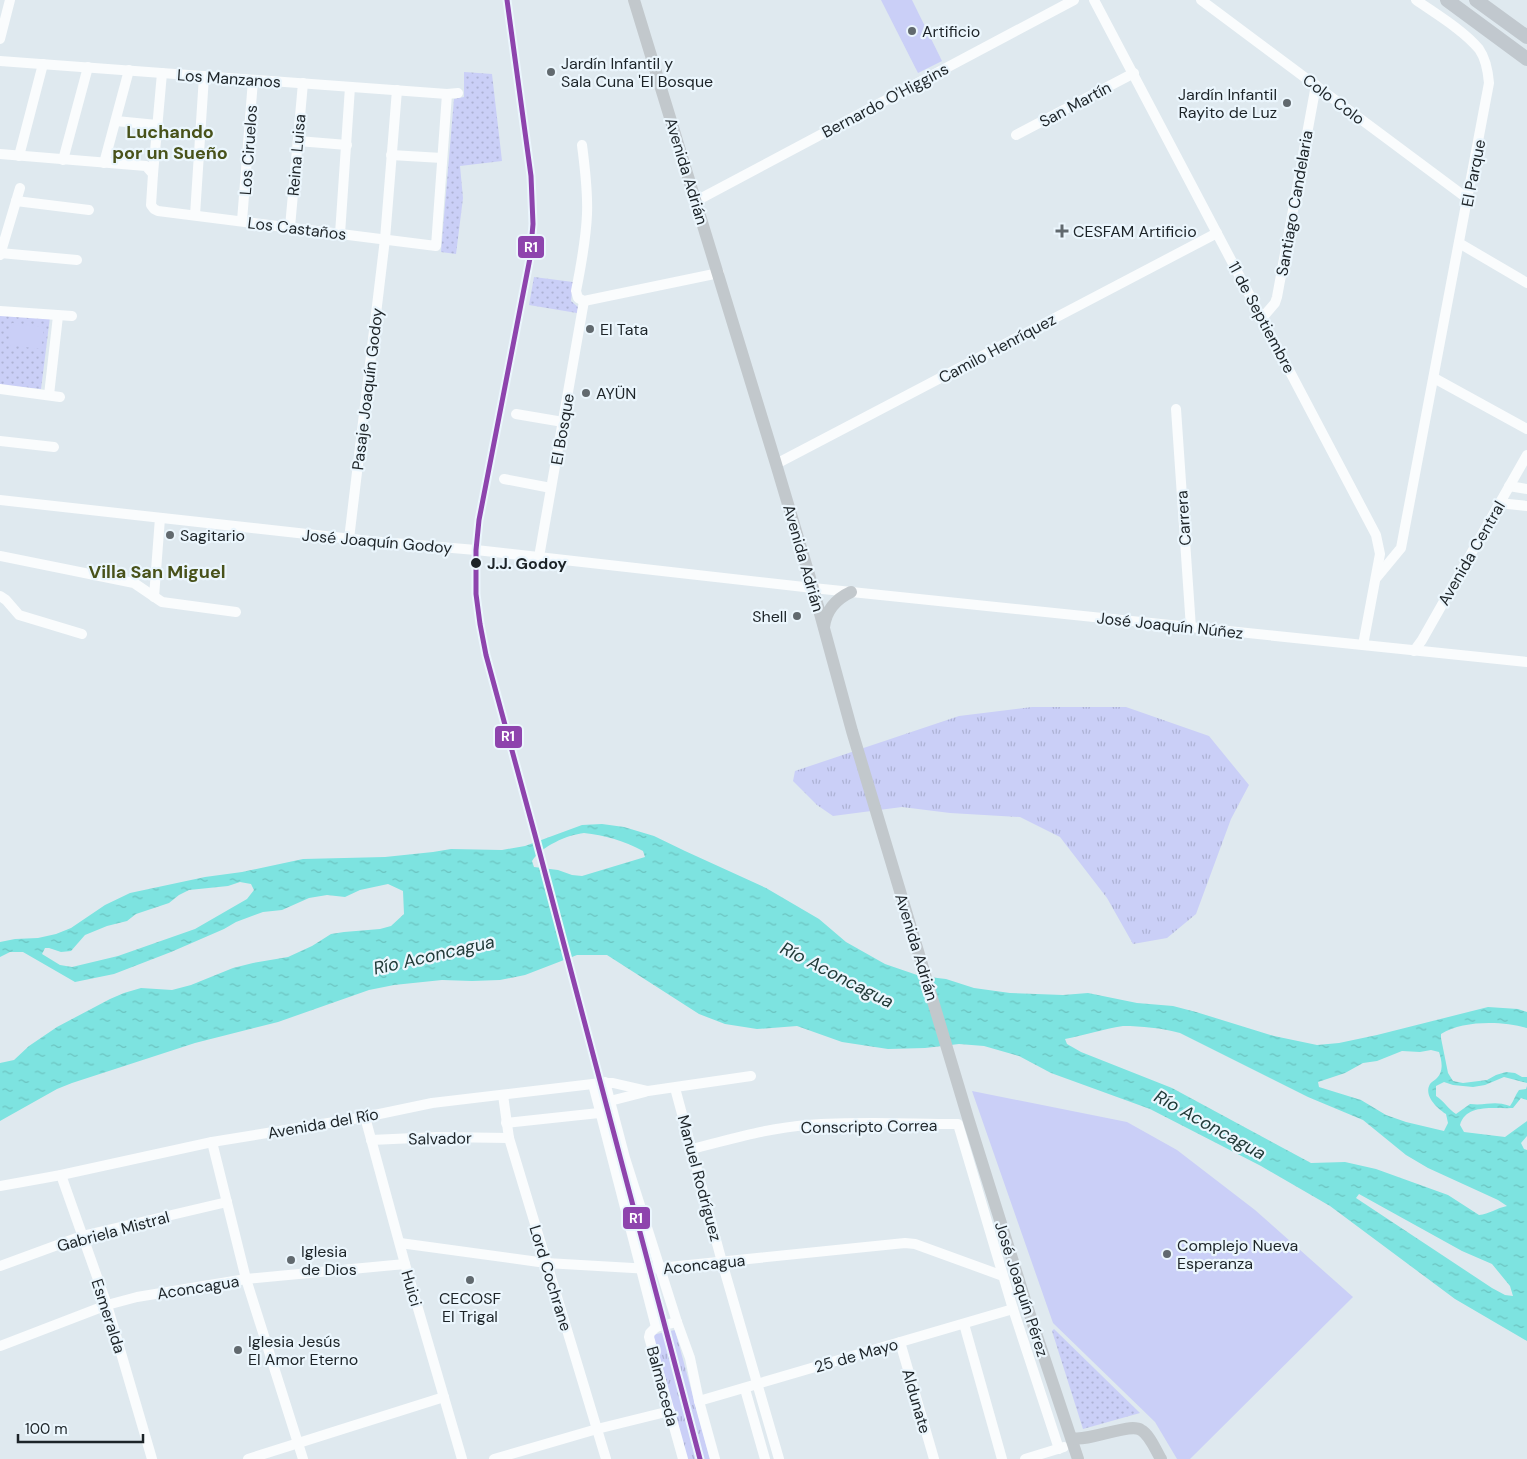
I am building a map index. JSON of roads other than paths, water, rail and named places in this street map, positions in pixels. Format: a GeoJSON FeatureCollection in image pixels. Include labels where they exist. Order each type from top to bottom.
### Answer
{"type":"FeatureCollection","features":[{"type":"Feature","properties":{"kind":"highway"},"geometry":{"type":"LineString","coordinates":[[1447,0],[1527,59]]}},
{"type":"Feature","properties":{"kind":"highway"},"geometry":{"type":"LineString","coordinates":[[1476,0],[1527,37]]}},
{"type":"Feature","properties":{"kind":"main road","name":"Avenida Adrián"},"geometry":{"type":"LineString","coordinates":[[634,0],[719,274],[813,588],[963,1121]]}},
{"type":"Feature","properties":{"kind":"main road"},"geometry":{"type":"LineString","coordinates":[[824,627],[826,614],[833,604],[851,592]]}},
{"type":"Feature","properties":{"kind":"main road","name":"José Joaquín Pérez"},"geometry":{"type":"LineString","coordinates":[[963,1121],[1072,1441],[1080,1459]]}},
{"type":"Feature","properties":{"kind":"main road"},"geometry":{"type":"LineString","coordinates":[[1072,1441],[1131,1428],[1139,1428],[1144,1432],[1162,1459]]}},
{"type":"Feature","properties":{"kind":"main road"},"geometry":{"type":"LineString","coordinates":[[1080,1459],[1086,1438]]}},
{"type":"Feature","properties":{"kind":"street"},"geometry":{"type":"LineString","coordinates":[[0,39],[10,0]]}},
{"type":"Feature","properties":{"kind":"street","name":"Bernardo O'Higgins"},"geometry":{"type":"LineString","coordinates":[[696,201],[1074,0]]}},
{"type":"Feature","properties":{"kind":"street","name":"11 de Septiembre"},"geometry":{"type":"LineString","coordinates":[[1094,0],[1263,317],[1376,535],[1380,548],[1377,578],[1363,645]]}},
{"type":"Feature","properties":{"kind":"street","name":"Colo Colo"},"geometry":{"type":"LineString","coordinates":[[1201,0],[1468,199]]}},
{"type":"Feature","properties":{"kind":"street","name":"El Parque"},"geometry":{"type":"LineString","coordinates":[[1377,578],[1401,548],[1489,91],[1488,68],[1478,49],[1452,25],[1416,0]]}},
{"type":"Feature","properties":{"kind":"street","name":"Los Manzanos"},"geometry":{"type":"LineString","coordinates":[[0,60],[446,94],[458,93]]}},
{"type":"Feature","properties":{"kind":"street"},"geometry":{"type":"LineString","coordinates":[[19,156],[43,64]]}},
{"type":"Feature","properties":{"kind":"street"},"geometry":{"type":"LineString","coordinates":[[63,160],[88,67]]}},
{"type":"Feature","properties":{"kind":"street"},"geometry":{"type":"LineString","coordinates":[[104,163],[129,70]]}},
{"type":"Feature","properties":{"kind":"street"},"geometry":{"type":"LineString","coordinates":[[153,174],[162,73]]}},
{"type":"Feature","properties":{"kind":"street","name":"San Martín"},"geometry":{"type":"LineString","coordinates":[[1016,135],[1134,73]]}},
{"type":"Feature","properties":{"kind":"street"},"geometry":{"type":"LineString","coordinates":[[195,215],[204,76]]}},
{"type":"Feature","properties":{"kind":"street","name":"Los Ciruelos"},"geometry":{"type":"LineString","coordinates":[[242,221],[253,80]]}},
{"type":"Feature","properties":{"kind":"street","name":"Reina Luisa"},"geometry":{"type":"LineString","coordinates":[[290,227],[303,83]]}},
{"type":"Feature","properties":{"kind":"street","name":"Santiago Candelaria"},"geometry":{"type":"LineString","coordinates":[[1263,317],[1275,303],[1277,297],[1316,85]]}},
{"type":"Feature","properties":{"kind":"street"},"geometry":{"type":"LineString","coordinates":[[340,234],[350,87]]}},
{"type":"Feature","properties":{"kind":"street","name":"Pasaje Joaquín Godoy"},"geometry":{"type":"LineString","coordinates":[[349,539],[385,239],[397,90]]}},
{"type":"Feature","properties":{"kind":"street"},"geometry":{"type":"LineString","coordinates":[[392,155],[442,158],[446,94]]}},
{"type":"Feature","properties":{"kind":"street"},"geometry":{"type":"LineString","coordinates":[[116,121],[158,125]]}},
{"type":"Feature","properties":{"kind":"street"},"geometry":{"type":"LineString","coordinates":[[298,141],[347,145]]}},
{"type":"Feature","properties":{"kind":"street","name":"El Bosque"},"geometry":{"type":"LineString","coordinates":[[539,558],[584,301],[578,298],[576,294],[585,244],[587,213],[582,145]]}},
{"type":"Feature","properties":{"kind":"street"},"geometry":{"type":"LineString","coordinates":[[0,154],[143,166],[148,168],[153,174]]}},
{"type":"Feature","properties":{"kind":"street","name":"Los Castaños"},"geometry":{"type":"LineString","coordinates":[[153,174],[150,202],[152,207],[158,211],[436,246],[442,158]]}},
{"type":"Feature","properties":{"kind":"street"},"geometry":{"type":"LineString","coordinates":[[20,188],[0,254],[77,260]]}},
{"type":"Feature","properties":{"kind":"street"},"geometry":{"type":"LineString","coordinates":[[16,201],[88,210]]}},
{"type":"Feature","properties":{"kind":"street","name":"Camilo Henríquez"},"geometry":{"type":"LineString","coordinates":[[776,464],[1217,233]]}},
{"type":"Feature","properties":{"kind":"street"},"geometry":{"type":"LineString","coordinates":[[1459,243],[1527,283]]}},
{"type":"Feature","properties":{"kind":"street"},"geometry":{"type":"LineString","coordinates":[[584,301],[719,274]]}},
{"type":"Feature","properties":{"kind":"street"},"geometry":{"type":"LineString","coordinates":[[0,311],[72,316]]}},
{"type":"Feature","properties":{"kind":"street"},"geometry":{"type":"LineString","coordinates":[[49,396],[58,316]]}},
{"type":"Feature","properties":{"kind":"street"},"geometry":{"type":"LineString","coordinates":[[1434,378],[1527,429]]}},
{"type":"Feature","properties":{"kind":"street"},"geometry":{"type":"LineString","coordinates":[[0,389],[60,397]]}},
{"type":"Feature","properties":{"kind":"street","name":"Carrera"},"geometry":{"type":"LineString","coordinates":[[1176,409],[1191,628]]}},
{"type":"Feature","properties":{"kind":"street"},"geometry":{"type":"LineString","coordinates":[[516,414],[563,422]]}},
{"type":"Feature","properties":{"kind":"street"},"geometry":{"type":"LineString","coordinates":[[0,441],[54,447]]}},
{"type":"Feature","properties":{"kind":"street","name":"Avenida Central"},"geometry":{"type":"LineString","coordinates":[[1414,651],[1527,455]]}},
{"type":"Feature","properties":{"kind":"street"},"geometry":{"type":"LineString","coordinates":[[504,479],[551,488]]}},
{"type":"Feature","properties":{"kind":"street"},"geometry":{"type":"LineString","coordinates":[[1509,486],[1527,489]]}},
{"type":"Feature","properties":{"kind":"street","name":"José Joaquín Godoy"},"geometry":{"type":"LineString","coordinates":[[0,500],[813,588]]}},
{"type":"Feature","properties":{"kind":"street"},"geometry":{"type":"LineString","coordinates":[[1499,503],[1527,506]]}},
{"type":"Feature","properties":{"kind":"street"},"geometry":{"type":"LineString","coordinates":[[154,597],[160,518]]}},
{"type":"Feature","properties":{"kind":"street"},"geometry":{"type":"LineString","coordinates":[[1380,548],[1401,548]]}},
{"type":"Feature","properties":{"kind":"street"},"geometry":{"type":"LineString","coordinates":[[0,556],[134,583],[162,602],[236,612]]}},
{"type":"Feature","properties":{"kind":"street","name":"José Joaquín Núñez"},"geometry":{"type":"LineString","coordinates":[[813,588],[1527,662]]}},
{"type":"Feature","properties":{"kind":"street"},"geometry":{"type":"LineString","coordinates":[[0,596],[19,614],[82,634]]}},
{"type":"Feature","properties":{"kind":"street","name":"Avenida del Río"},"geometry":{"type":"LineString","coordinates":[[610,1101],[648,1091],[751,1076]]}},
{"type":"Feature","properties":{"kind":"street","name":"Avenida del Río"},"geometry":{"type":"LineString","coordinates":[[0,1186],[61,1175],[212,1142],[365,1117],[432,1103],[605,1082],[648,1091]]}},
{"type":"Feature","properties":{"kind":"street","name":"Balmaceda"},"geometry":{"type":"LineString","coordinates":[[605,1082],[625,1158],[690,1358],[699,1401],[715,1459]]}},
{"type":"Feature","properties":{"kind":"street","name":"Balmaceda"},"geometry":{"type":"LineString","coordinates":[[593,1084],[656,1327],[649,1337],[682,1459]]}},
{"type":"Feature","properties":{"kind":"street","name":"Manuel Rodríguez"},"geometry":{"type":"LineString","coordinates":[[675,1088],[722,1262],[779,1459]]}},
{"type":"Feature","properties":{"kind":"street","name":"Lord Cochrane"},"geometry":{"type":"LineString","coordinates":[[503,1095],[509,1138],[606,1459]]}},
{"type":"Feature","properties":{"kind":"street"},"geometry":{"type":"LineString","coordinates":[[506,1123],[599,1113]]}},
{"type":"Feature","properties":{"kind":"street","name":"Huici"},"geometry":{"type":"LineString","coordinates":[[365,1117],[405,1264],[462,1459]]}},
{"type":"Feature","properties":{"kind":"street","name":"Conscripto Correa"},"geometry":{"type":"LineString","coordinates":[[692,1149],[745,1135],[808,1125],[963,1121]]}},
{"type":"Feature","properties":{"kind":"street","name":"José Joaquín Pérez"},"geometry":{"type":"LineString","coordinates":[[963,1121],[1003,1276],[1059,1449]]}},
{"type":"Feature","properties":{"kind":"street","name":"Salvador"},"geometry":{"type":"LineString","coordinates":[[371,1140],[437,1137],[509,1138]]}},
{"type":"Feature","properties":{"kind":"street"},"geometry":{"type":"LineString","coordinates":[[212,1142],[246,1279],[303,1459]]}},
{"type":"Feature","properties":{"kind":"street","name":"Esmeralda"},"geometry":{"type":"LineString","coordinates":[[61,1175],[107,1305],[152,1459]]}},
{"type":"Feature","properties":{"kind":"street","name":"Gabriela Mistral"},"geometry":{"type":"LineString","coordinates":[[0,1266],[82,1236],[227,1202]]}},
{"type":"Feature","properties":{"kind":"street","name":"Aconcagua"},"geometry":{"type":"LineString","coordinates":[[400,1243],[546,1263],[642,1269],[905,1243],[916,1244],[1003,1276]]}},
{"type":"Feature","properties":{"kind":"street","name":"Aconcagua"},"geometry":{"type":"LineString","coordinates":[[0,1346],[107,1305],[137,1296],[246,1279],[405,1264]]}},
{"type":"Feature","properties":{"kind":"street","name":"25 de Mayo"},"geometry":{"type":"LineString","coordinates":[[699,1401],[1013,1310]]}},
{"type":"Feature","properties":{"kind":"street"},"geometry":{"type":"LineString","coordinates":[[656,1327],[677,1322]]}},
{"type":"Feature","properties":{"kind":"street"},"geometry":{"type":"LineString","coordinates":[[964,1324],[1002,1459]]}},
{"type":"Feature","properties":{"kind":"street","name":"Aldunate"},"geometry":{"type":"LineString","coordinates":[[900,1342],[934,1459]]}},
{"type":"Feature","properties":{"kind":"street"},"geometry":{"type":"LineString","coordinates":[[745,1389],[765,1459]]}},
{"type":"Feature","properties":{"kind":"street"},"geometry":{"type":"LineString","coordinates":[[248,1459],[444,1397]]}},
{"type":"Feature","properties":{"kind":"street"},"geometry":{"type":"LineString","coordinates":[[494,1459],[597,1429],[670,1411]]}},
{"type":"Feature","properties":{"kind":"street"},"geometry":{"type":"LineString","coordinates":[[1025,1459],[1059,1449],[1072,1441]]}},
{"type":"Feature","properties":{"kind":"water","name":"Río Aconcagua"},"geometry":{"type":"Polygon","coordinates":[[[602,824],[624,827],[654,836],[766,888],[819,919],[846,942],[885,964],[920,976],[946,979],[974,988],[1010,993],[1063,995],[1088,993],[1137,1003],[1173,1006],[1274,1036],[1317,1045],[1339,1043],[1377,1035],[1488,1007],[1518,1009],[1527,1012],[1527,1028],[1495,1023],[1472,1024],[1450,1029],[1441,1034],[1441,1038],[1448,1073],[1453,1081],[1463,1083],[1487,1080],[1506,1072],[1527,1077],[1527,1083],[1504,1077],[1485,1085],[1473,1087],[1444,1082],[1436,1086],[1436,1096],[1456,1114],[1470,1104],[1499,1103],[1510,1106],[1519,1090],[1526,1089],[1527,1086],[1527,1100],[1521,1098],[1513,1108],[1475,1110],[1463,1118],[1460,1125],[1464,1132],[1505,1137],[1527,1121],[1527,1136],[1521,1143],[1524,1149],[1527,1150],[1527,1341],[1455,1299],[1330,1206],[1261,1166],[1150,1109],[1051,1073],[1019,1056],[984,1046],[959,1044],[925,1048],[888,1049],[842,1042],[797,1026],[757,1029],[725,1024],[699,1014],[607,955],[577,955],[525,975],[500,980],[442,980],[394,985],[369,990],[278,1022],[195,1043],[72,1083],[57,1089],[0,1121],[0,1063],[14,1060],[29,1046],[57,1027],[124,993],[141,988],[172,990],[191,985],[233,968],[288,957],[312,946],[331,934],[380,929],[391,926],[404,914],[403,891],[388,884],[360,890],[345,897],[327,895],[309,898],[282,910],[263,912],[236,922],[171,952],[114,974],[75,982],[23,952],[10,952],[0,957],[0,942],[56,934],[71,928],[105,905],[130,893],[205,877],[242,872],[303,859],[385,857],[451,849],[502,850],[525,846],[582,825],[602,824]],[[577,834],[548,846],[532,861],[534,867],[582,876],[645,857],[643,851],[622,841],[592,834],[577,834]],[[240,882],[228,886],[189,890],[169,903],[136,914],[127,921],[107,926],[85,935],[71,951],[61,952],[45,948],[42,954],[60,965],[72,967],[118,956],[195,929],[247,899],[254,890],[251,884],[240,882]],[[1137,1026],[1108,1029],[1065,1039],[1067,1044],[1081,1052],[1172,1088],[1311,1163],[1345,1162],[1376,1169],[1448,1195],[1479,1215],[1507,1206],[1498,1200],[1428,1168],[1406,1155],[1363,1120],[1308,1097],[1180,1033],[1137,1026]],[[1431,1050],[1420,1052],[1402,1051],[1377,1061],[1363,1063],[1345,1073],[1318,1082],[1319,1087],[1361,1100],[1386,1115],[1444,1131],[1448,1123],[1446,1114],[1432,1102],[1428,1093],[1430,1084],[1440,1073],[1442,1066],[1440,1055],[1439,1052],[1431,1050]],[[1359,1194],[1356,1198],[1505,1295],[1513,1296],[1510,1286],[1492,1264],[1462,1251],[1359,1194]]]}},
{"type":"Feature","properties":{"kind":"place","name":"Artificio"},"geometry":{"type":"Point","coordinates":[912,31]}},
{"type":"Feature","properties":{"kind":"place","name":"Jardín Infantil y Sala Cuna 'El Bosque"},"geometry":{"type":"Point","coordinates":[551,72]}},
{"type":"Feature","properties":{"kind":"place","name":"Jardín Infantil Rayito de Luz"},"geometry":{"type":"Point","coordinates":[1287,103]}},
{"type":"Feature","properties":{"kind":"place","name":"CESFAM Artificio"},"geometry":{"type":"Point","coordinates":[1062,231]}},
{"type":"Feature","properties":{"kind":"place","name":"El Tata"},"geometry":{"type":"Point","coordinates":[590,329]}},
{"type":"Feature","properties":{"kind":"place","name":"AYÜN"},"geometry":{"type":"Point","coordinates":[586,393]}},
{"type":"Feature","properties":{"kind":"place","name":"Sagitario"},"geometry":{"type":"Point","coordinates":[170,535]}},
{"type":"Feature","properties":{"kind":"place","name":"J.J. Godoy"},"geometry":{"type":"Point","coordinates":[476,563]}},
{"type":"Feature","properties":{"kind":"place","name":"Shell"},"geometry":{"type":"Point","coordinates":[797,616]}},
{"type":"Feature","properties":{"kind":"place","name":"Complejo Nueva Esperanza"},"geometry":{"type":"Point","coordinates":[1167,1254]}},
{"type":"Feature","properties":{"kind":"place","name":"Iglesia de Dios"},"geometry":{"type":"Point","coordinates":[291,1260]}},
{"type":"Feature","properties":{"kind":"place","name":"CECOSF El Trigal"},"geometry":{"type":"Point","coordinates":[470,1280]}},
{"type":"Feature","properties":{"kind":"place","name":"Iglesia Jesús El Amor Eterno"},"geometry":{"type":"Point","coordinates":[238,1350]}},
{"type":"Feature","properties":{"kind":"district","name":"Luchando por un Sueño"},"geometry":{"type":"Point","coordinates":[170,142]}},
{"type":"Feature","properties":{"kind":"district","name":"Villa San Miguel"},"geometry":{"type":"Point","coordinates":[157,572]}}]}
